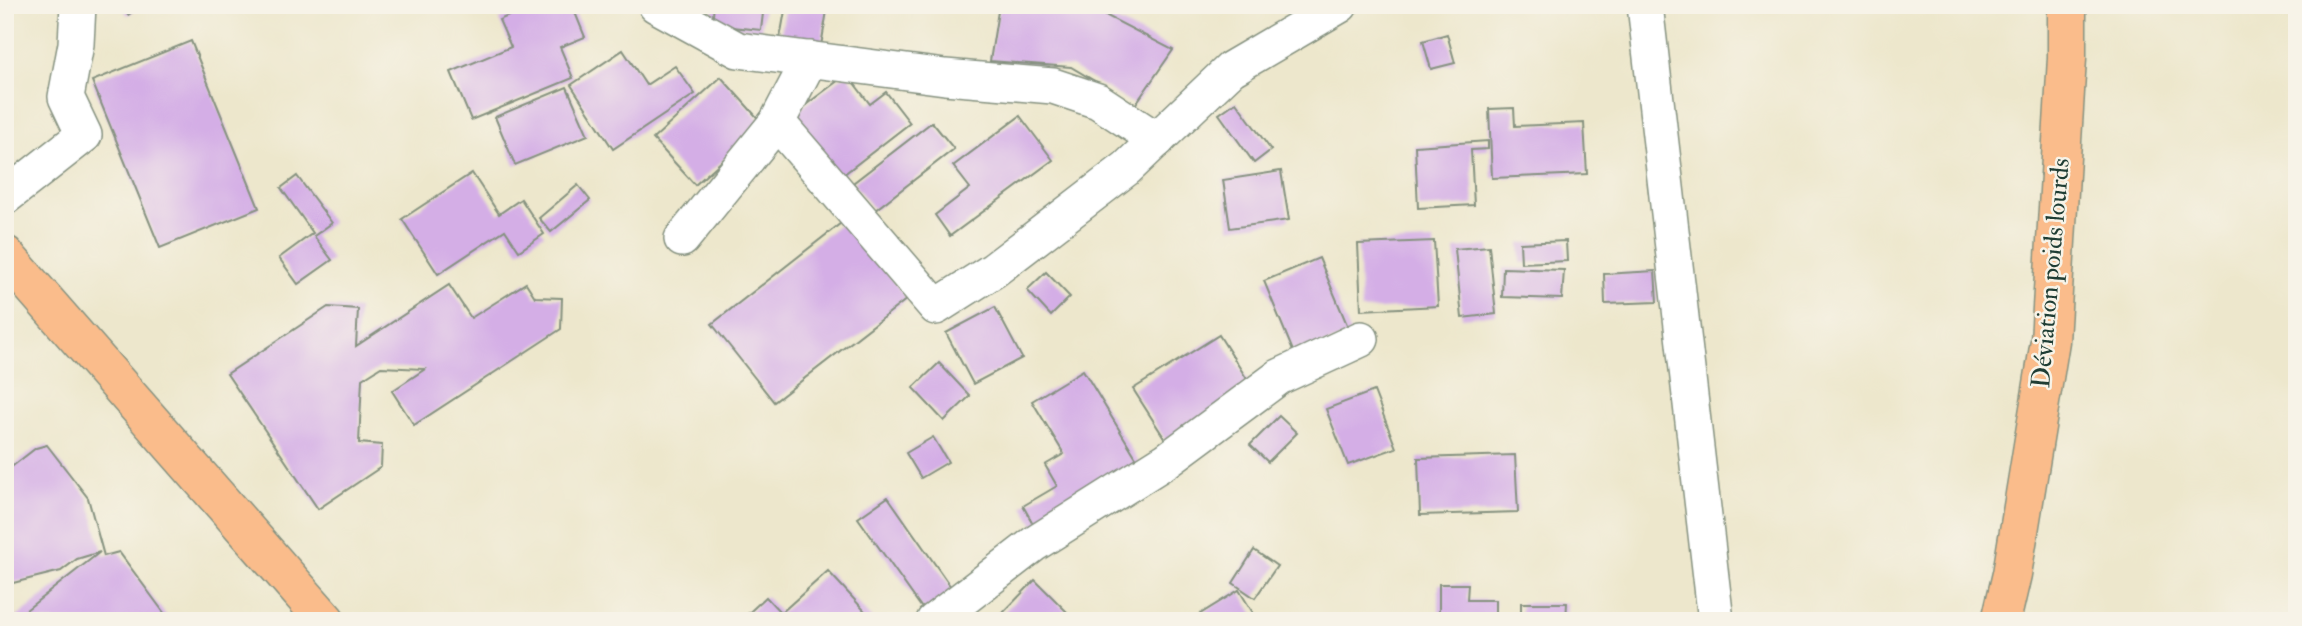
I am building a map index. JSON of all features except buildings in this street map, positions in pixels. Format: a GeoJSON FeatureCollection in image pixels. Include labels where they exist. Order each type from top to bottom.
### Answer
{"type":"FeatureCollection","features":[{"type":"Feature","properties":{"kind":"main road","name":"Déviation poids lourds"},"geometry":{"type":"LineString","coordinates":[[2000,621],[2012,574],[2050,341],[2067,58],[2067,5]]}},
{"type":"Feature","properties":{"kind":"main road"},"geometry":{"type":"LineString","coordinates":[[5,255],[326,621]]}},
{"type":"Feature","properties":{"kind":"street"},"geometry":{"type":"LineString","coordinates":[[5,197],[84,135],[66,97],[76,44],[78,5]]}},
{"type":"Feature","properties":{"kind":"street"},"geometry":{"type":"LineString","coordinates":[[656,5],[738,50],[945,77],[1053,86],[1098,102],[1157,140]]}},
{"type":"Feature","properties":{"kind":"street"},"geometry":{"type":"LineString","coordinates":[[777,122],[936,307],[1016,253],[1127,168],[1231,69],[1340,5]]}},
{"type":"Feature","properties":{"kind":"street"},"geometry":{"type":"LineString","coordinates":[[1646,5],[1716,621]]}},
{"type":"Feature","properties":{"kind":"street"},"geometry":{"type":"LineString","coordinates":[[682,239],[777,122],[810,59]]}},
{"type":"Feature","properties":{"kind":"street"},"geometry":{"type":"LineString","coordinates":[[934,621],[1034,544],[1167,460],[1279,377],[1361,339]]}}]}
